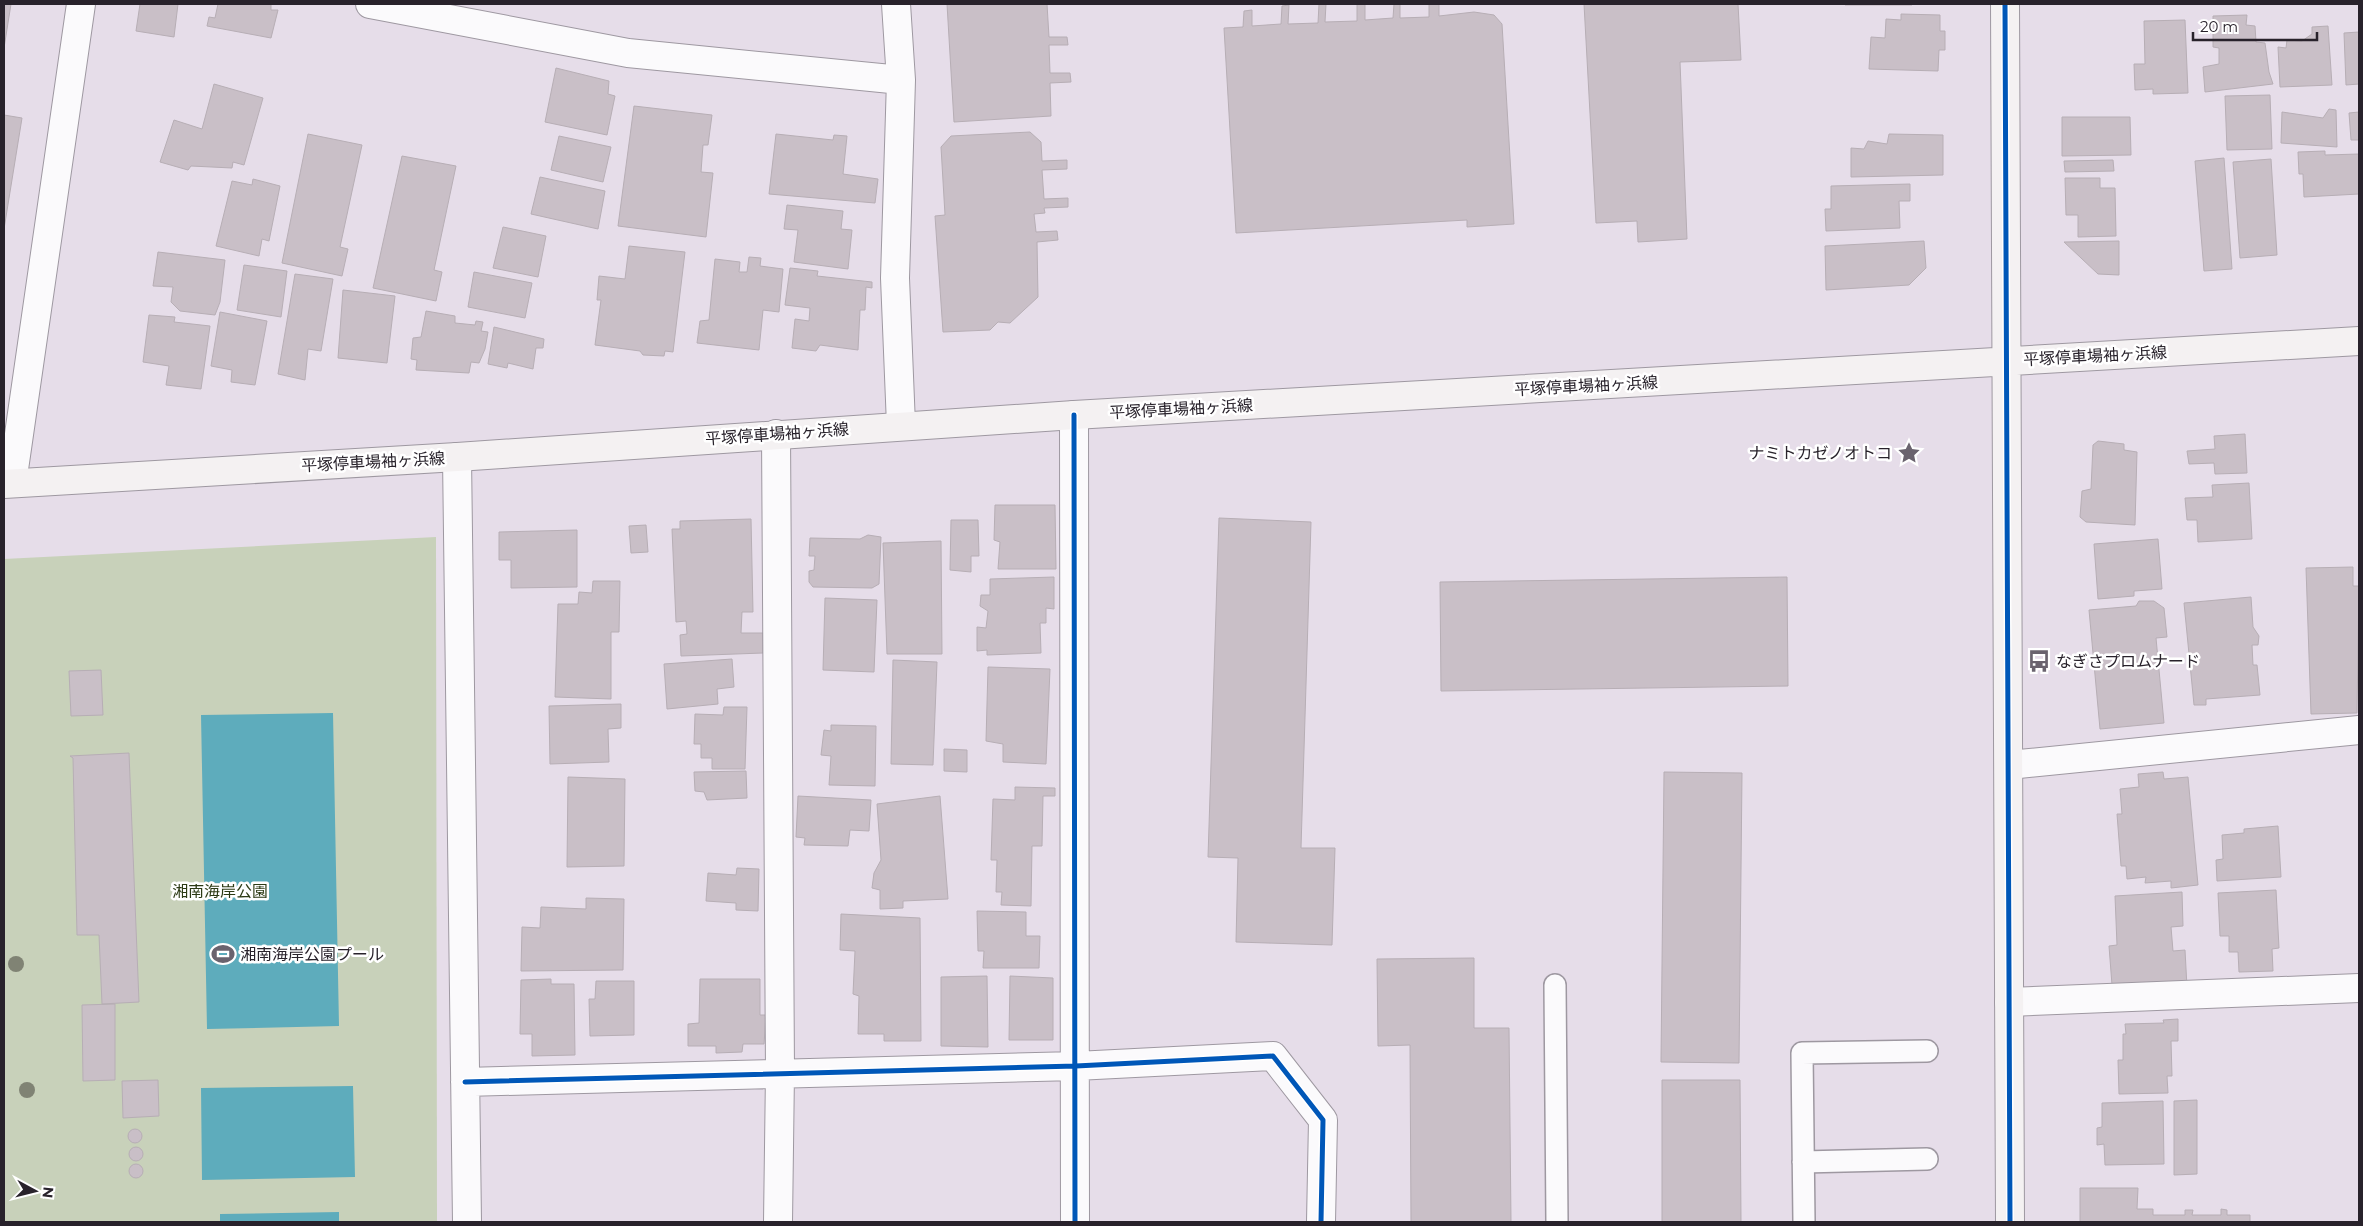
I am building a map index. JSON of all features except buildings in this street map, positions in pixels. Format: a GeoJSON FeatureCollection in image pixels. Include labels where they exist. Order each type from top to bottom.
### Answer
{"type":"FeatureCollection","features":[{"type":"Feature","properties":{"kind":"main road"},"geometry":{"type":"LineString","coordinates":[[2005,4],[2010,1222]]}},
{"type":"Feature","properties":{"kind":"main road","name":"平塚停車場袖ヶ浜線"},"geometry":{"type":"LineString","coordinates":[[8,483],[457,457],[902,425],[2359,341]]}},
{"type":"Feature","properties":{"kind":"street"},"geometry":{"type":"LineString","coordinates":[[8,483],[81,4]]}},
{"type":"Feature","properties":{"kind":"street"},"geometry":{"type":"LineString","coordinates":[[370,4],[628,53],[901,80]]}},
{"type":"Feature","properties":{"kind":"street"},"geometry":{"type":"LineString","coordinates":[[896,4],[901,80],[894,278],[902,425]]}},
{"type":"Feature","properties":{"kind":"street"},"geometry":{"type":"LineString","coordinates":[[1074,415],[1075,1222]]}},
{"type":"Feature","properties":{"kind":"street"},"geometry":{"type":"LineString","coordinates":[[776,434],[780,1072],[778,1222]]}},
{"type":"Feature","properties":{"kind":"street"},"geometry":{"type":"LineString","coordinates":[[457,457],[467,1222]]}},
{"type":"Feature","properties":{"kind":"street"},"geometry":{"type":"LineString","coordinates":[[2008,765],[2359,730]]}},
{"type":"Feature","properties":{"kind":"street"},"geometry":{"type":"LineString","coordinates":[[2009,1002],[2359,988]]}},
{"type":"Feature","properties":{"kind":"street"},"geometry":{"type":"LineString","coordinates":[[465,1082],[780,1072],[1076,1066],[1273,1056],[1323,1120],[1321,1222]]}},
{"type":"Feature","properties":{"kind":"lane"},"geometry":{"type":"LineString","coordinates":[[1555,985],[1557,1222]]}},
{"type":"Feature","properties":{"kind":"lane"},"geometry":{"type":"LineString","coordinates":[[1804,1222],[1802,1053],[1927,1051]]}},
{"type":"Feature","properties":{"kind":"lane"},"geometry":{"type":"LineString","coordinates":[[1803,1162],[1927,1159]]}},
{"type":"Feature","properties":{"kind":"green space","name":"湘南海岸公園"},"geometry":{"type":"Polygon","coordinates":[[[436,537],[437,1222],[4,1222],[4,559],[436,537]]]}},
{"type":"Feature","properties":{"kind":"water"},"geometry":{"type":"Polygon","coordinates":[[[333,713],[339,1026],[207,1029],[201,715],[333,713]]]}},
{"type":"Feature","properties":{"kind":"water"},"geometry":{"type":"Polygon","coordinates":[[[353,1086],[355,1177],[202,1180],[201,1088],[353,1086]]]}},
{"type":"Feature","properties":{"kind":"water"},"geometry":{"type":"Polygon","coordinates":[[[339,1212],[339,1222],[220,1222],[220,1214],[339,1212]]]}},
{"type":"Feature","properties":{"kind":"cycle path"},"geometry":{"type":"LineString","coordinates":[[2005,4],[2010,1222]]}},
{"type":"Feature","properties":{"kind":"cycle path"},"geometry":{"type":"LineString","coordinates":[[1074,415],[1075,1222]]}},
{"type":"Feature","properties":{"kind":"cycle path"},"geometry":{"type":"LineString","coordinates":[[465,1082],[1076,1066],[1273,1056],[1323,1120],[1321,1222]]}},
{"type":"Feature","properties":{"kind":"place","name":"ナミトカゼノオトコ"},"geometry":{"type":"Point","coordinates":[1909,453]}},
{"type":"Feature","properties":{"kind":"place","name":"なぎさプロムナード"},"geometry":{"type":"Point","coordinates":[2039,661]}},
{"type":"Feature","properties":{"kind":"place","name":"湘南海岸公園プール"},"geometry":{"type":"Point","coordinates":[223,954]}}]}
